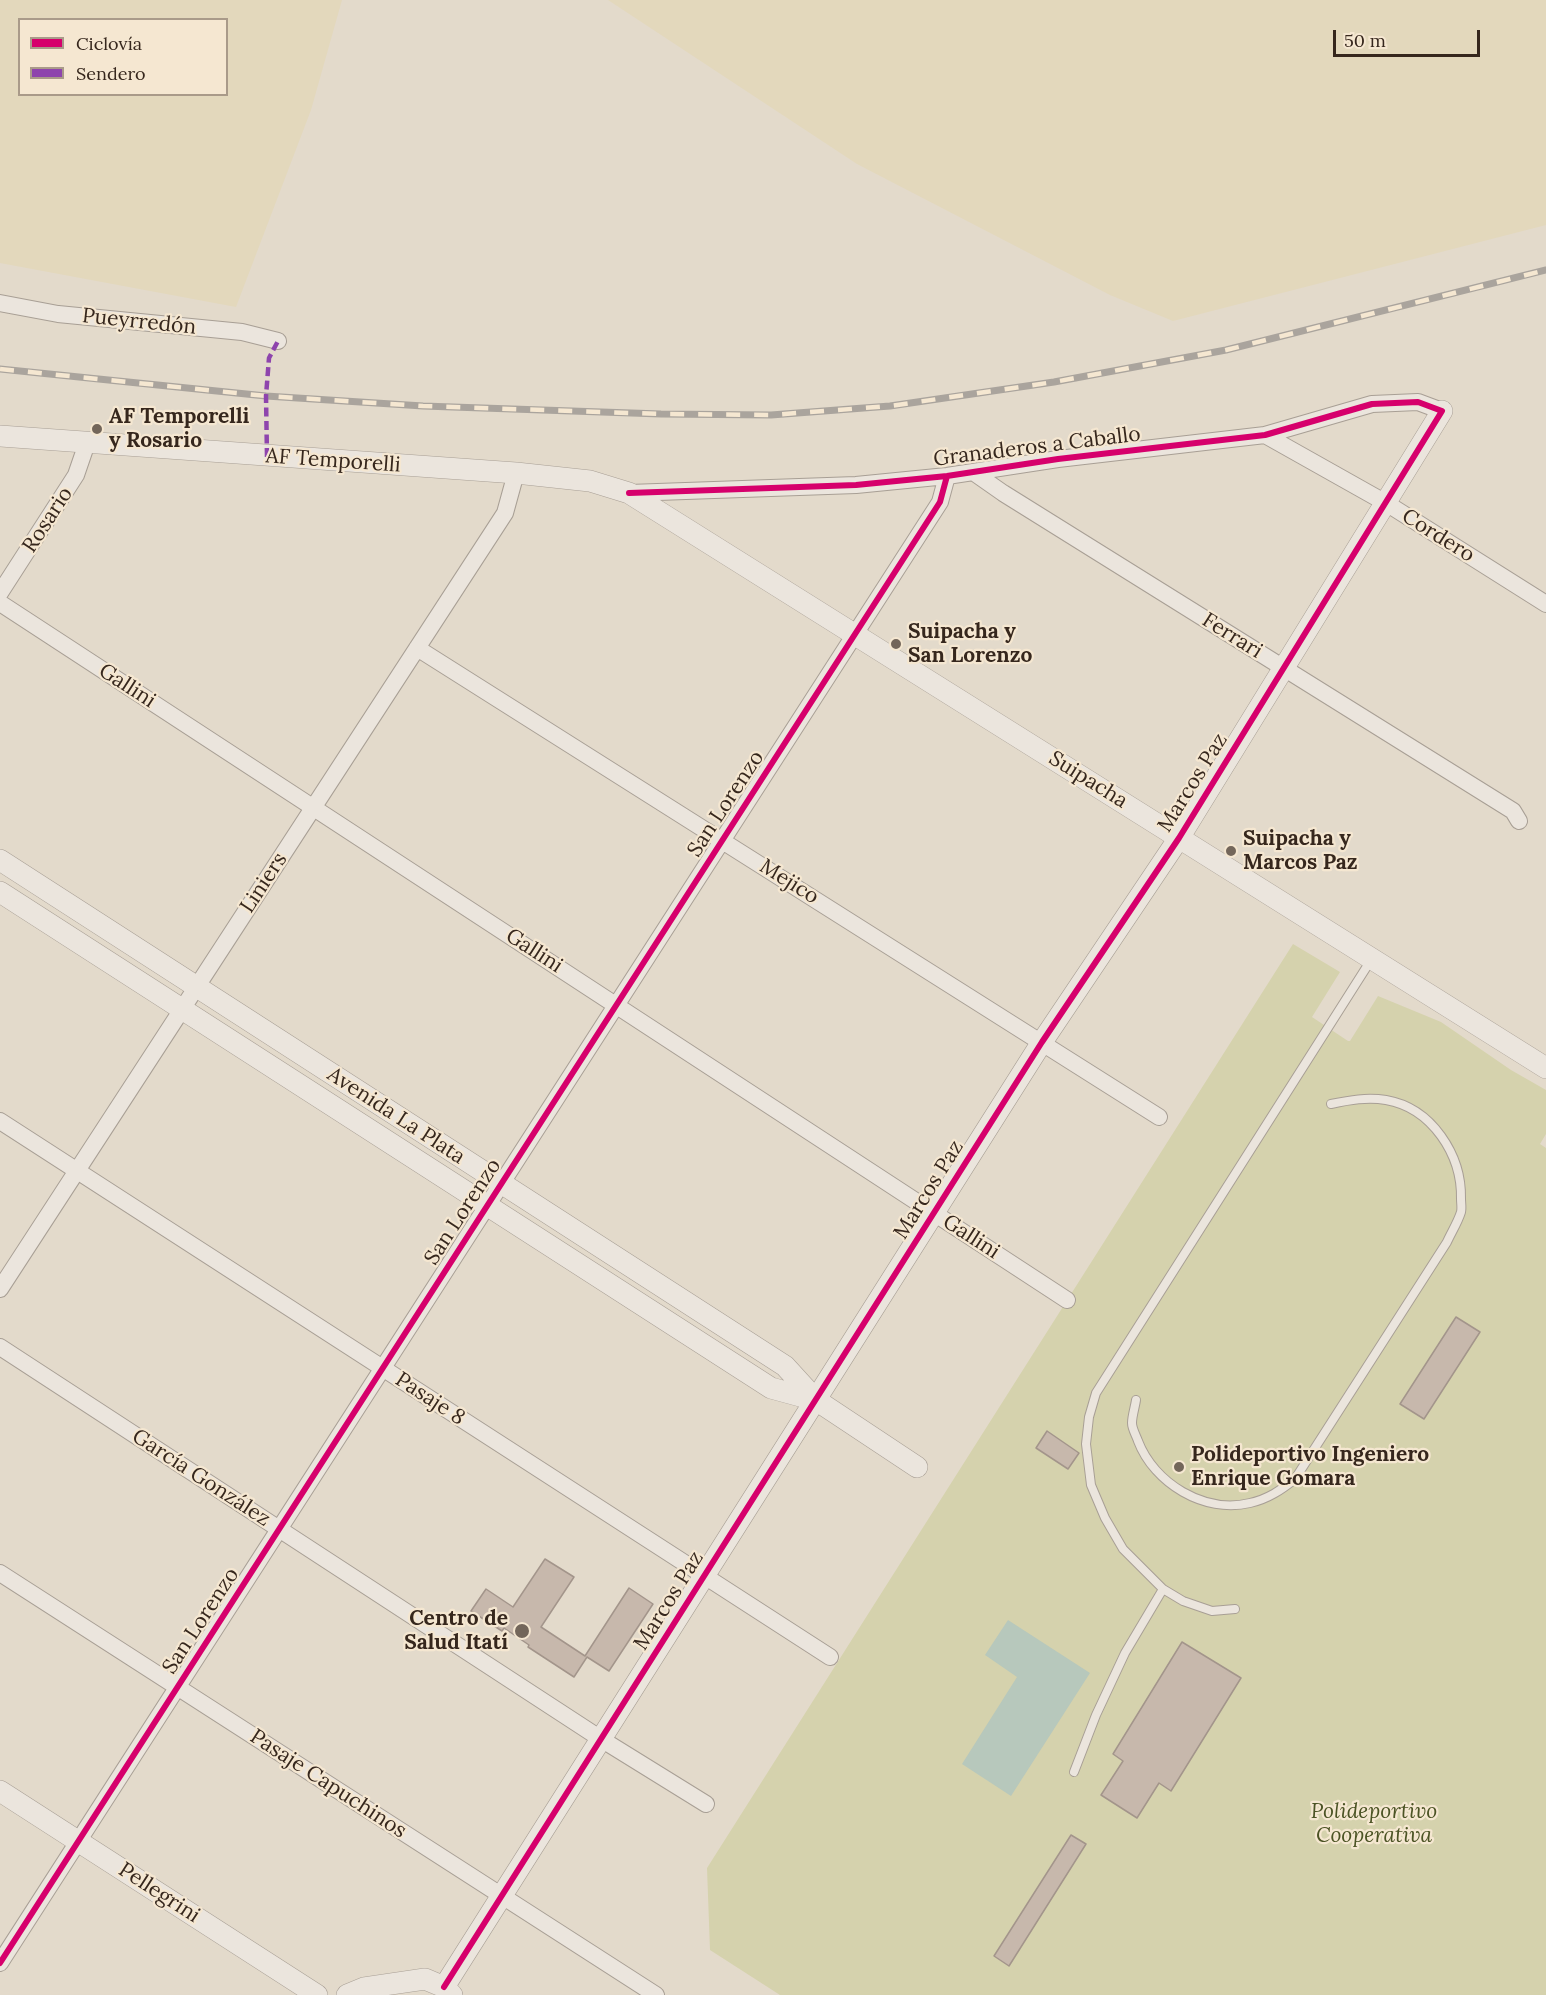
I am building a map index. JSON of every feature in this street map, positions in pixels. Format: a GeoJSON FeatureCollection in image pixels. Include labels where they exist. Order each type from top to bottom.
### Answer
{"type":"FeatureCollection","features":[{"type":"Feature","properties":{"kind":"street","name":"Pueyrredón"},"geometry":{"type":"LineString","coordinates":[[0,303],[58,314],[242,332],[278,341]]}},
{"type":"Feature","properties":{"kind":"street","name":"Granaderos a Caballo"},"geometry":{"type":"LineString","coordinates":[[629,493],[856,485],[947,476],[1058,459],[1265,435],[1372,404],[1418,402],[1442,411]]}},
{"type":"Feature","properties":{"kind":"street","name":"Marcos Paz"},"geometry":{"type":"LineString","coordinates":[[448,1991],[501,1896],[1042,1042],[1179,838],[1442,411]]}},
{"type":"Feature","properties":{"kind":"street","name":"Cordero"},"geometry":{"type":"LineString","coordinates":[[1265,435],[1386,503],[1546,604]]}},
{"type":"Feature","properties":{"kind":"street","name":"AF Temporelli"},"geometry":{"type":"LineString","coordinates":[[0,436],[516,473],[590,481],[629,493]]}},
{"type":"Feature","properties":{"kind":"street","name":"Rosario"},"geometry":{"type":"LineString","coordinates":[[0,593],[76,475],[87,443]]}},
{"type":"Feature","properties":{"kind":"street","name":"Ferrari"},"geometry":{"type":"LineString","coordinates":[[973,472],[1003,493],[1513,811],[1519,821]]}},
{"type":"Feature","properties":{"kind":"street","name":"Liniers"},"geometry":{"type":"LineString","coordinates":[[0,1289],[505,513],[516,473]]}},
{"type":"Feature","properties":{"kind":"street","name":"San Lorenzo"},"geometry":{"type":"LineString","coordinates":[[0,1963],[940,502],[947,476]]}},
{"type":"Feature","properties":{"kind":"street","name":"Suipacha"},"geometry":{"type":"LineString","coordinates":[[629,493],[1546,1068]]}},
{"type":"Feature","properties":{"kind":"street","name":"Gallini"},"geometry":{"type":"LineString","coordinates":[[0,603],[1067,1300]]}},
{"type":"Feature","properties":{"kind":"street","name":"Mejico"},"geometry":{"type":"LineString","coordinates":[[417,648],[1160,1118]]}},
{"type":"Feature","properties":{"kind":"street","name":"Avenida La Plata"},"geometry":{"type":"LineString","coordinates":[[0,860],[785,1366],[816,1400],[917,1467]]}},
{"type":"Feature","properties":{"kind":"street","name":"Avenida La Plata"},"geometry":{"type":"LineString","coordinates":[[0,892],[771,1388],[816,1400]]}},
{"type":"Feature","properties":{"kind":"street","name":"Pasaje 8"},"geometry":{"type":"LineString","coordinates":[[0,1122],[830,1657]]}},
{"type":"Feature","properties":{"kind":"street","name":"García González"},"geometry":{"type":"LineString","coordinates":[[0,1347],[601,1739],[706,1804]]}},
{"type":"Feature","properties":{"kind":"street","name":"Pasaje Capuchinos"},"geometry":{"type":"LineString","coordinates":[[0,1574],[656,1995]]}},
{"type":"Feature","properties":{"kind":"street","name":"Pellegrini"},"geometry":{"type":"LineString","coordinates":[[0,1791],[317,1995]]}},
{"type":"Feature","properties":{"kind":"street"},"geometry":{"type":"LineString","coordinates":[[347,1995],[364,1988],[424,1979],[448,1991]]}},
{"type":"Feature","properties":{"kind":"lane"},"geometry":{"type":"LineString","coordinates":[[1235,1610],[1212,1611],[1183,1601],[1163,1589],[1123,1549],[1090,1485],[1086,1444],[1089,1417],[1096,1393],[1372,959]]}},
{"type":"Feature","properties":{"kind":"lane"},"geometry":{"type":"LineString","coordinates":[[1136,1400],[1132,1425],[1143,1453],[1165,1481],[1197,1499],[1224,1504],[1249,1503],[1274,1495],[1295,1479],[1447,1242],[1461,1212],[1462,1182],[1454,1155],[1438,1130],[1415,1112],[1388,1101],[1360,1098],[1331,1104]]}},
{"type":"Feature","properties":{"kind":"lane"},"geometry":{"type":"LineString","coordinates":[[1074,1772],[1115,1674],[1163,1589]]}},
{"type":"Feature","properties":{"kind":"shaded area"},"geometry":{"type":"Polygon","coordinates":[[[0,0],[342,0],[311,110],[236,307],[0,263],[0,0]]]}},
{"type":"Feature","properties":{"kind":"shaded area"},"geometry":{"type":"Polygon","coordinates":[[[608,0],[1546,0],[1546,225],[1173,321],[1110,295],[857,164],[608,0]]]}},
{"type":"Feature","properties":{"kind":"shaded area"},"geometry":{"type":"Polygon","coordinates":[[[1008,1620],[1090,1673],[1011,1796],[962,1764],[1017,1677],[985,1655],[1008,1620]]]}},
{"type":"Feature","properties":{"kind":"green space","name":"Polideportivo Ingeniero Enrique Gomara"},"geometry":{"type":"Polygon","coordinates":[[[1293,944],[1340,972],[1312,1017],[1348,1041],[1378,996],[1441,1022],[1511,1070],[1546,1090],[1546,1134],[1540,1144],[1546,1148],[1546,1995],[780,1995],[710,1950],[707,1868],[1293,944]]]}},
{"type":"Feature","properties":{"kind":"building"},"geometry":{"type":"Polygon","coordinates":[[[1456,1317],[1480,1332],[1424,1419],[1400,1404],[1456,1317]]]}},
{"type":"Feature","properties":{"kind":"building"},"geometry":{"type":"Polygon","coordinates":[[[1047,1431],[1079,1453],[1068,1469],[1036,1448],[1047,1431]]]}},
{"type":"Feature","properties":{"kind":"building"},"geometry":{"type":"Polygon","coordinates":[[[545,1559],[574,1577],[541,1627],[585,1656],[629,1588],[653,1604],[609,1671],[587,1657],[574,1677],[528,1647],[529,1645],[504,1628],[502,1631],[471,1611],[486,1589],[513,1607],[545,1559]]]}},
{"type":"Feature","properties":{"kind":"building"},"geometry":{"type":"Polygon","coordinates":[[[1182,1642],[1241,1678],[1171,1791],[1159,1783],[1137,1818],[1101,1795],[1123,1761],[1113,1754],[1182,1642]]]}},
{"type":"Feature","properties":{"kind":"building"},"geometry":{"type":"Polygon","coordinates":[[[1071,1835],[1086,1844],[1009,1966],[994,1956],[1071,1835]]]}},
{"type":"Feature","properties":{"kind":"railway"},"geometry":{"type":"LineString","coordinates":[[0,369],[266,396],[423,406],[661,414],[771,415],[890,406],[1054,382],[1226,350],[1546,270]]}},
{"type":"Feature","properties":{"kind":"marked path"},"geometry":{"type":"LineString","coordinates":[[267,457],[266,396],[269,358],[278,341]]}},
{"type":"Feature","properties":{"kind":"cycle path"},"geometry":{"type":"LineString","coordinates":[[444,1987],[1042,1042],[1179,838],[1442,411],[1418,402],[1372,404],[1265,435],[1058,459],[947,476],[856,485],[629,493]]}},
{"type":"Feature","properties":{"kind":"cycle path"},"geometry":{"type":"LineString","coordinates":[[0,1963],[940,502],[947,476]]}},
{"type":"Feature","properties":{"kind":"place","name":"AF Temporelli y Rosario"},"geometry":{"type":"Point","coordinates":[97,429]}},
{"type":"Feature","properties":{"kind":"place","name":"Suipacha y San Lorenzo"},"geometry":{"type":"Point","coordinates":[896,644]}},
{"type":"Feature","properties":{"kind":"place","name":"Suipacha y Marcos Paz"},"geometry":{"type":"Point","coordinates":[1231,851]}},
{"type":"Feature","properties":{"kind":"place","name":"Polideportivo Ingeniero Enrique Gomara"},"geometry":{"type":"Point","coordinates":[1179,1467]}},
{"type":"Feature","properties":{"kind":"place","name":"Centro de Salud Itatí"},"geometry":{"type":"Point","coordinates":[522,1631]}},
{"type":"Feature","properties":{"kind":"park label","name":"Polideportivo Cooperativa"},"geometry":{"type":"Point","coordinates":[1374,1824]}}]}
